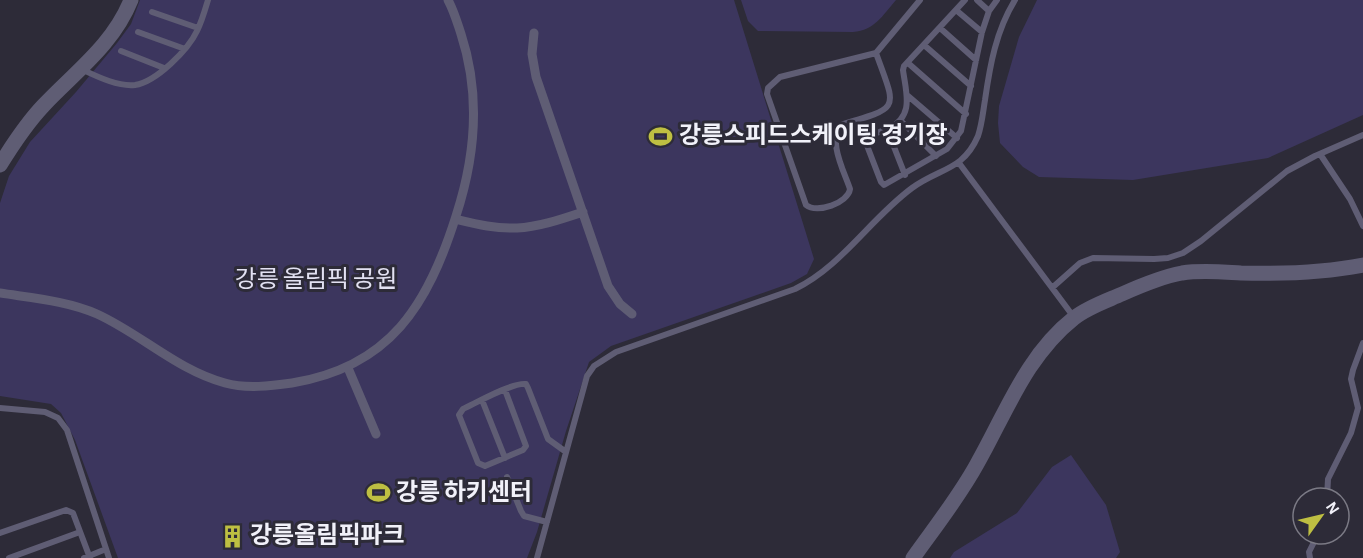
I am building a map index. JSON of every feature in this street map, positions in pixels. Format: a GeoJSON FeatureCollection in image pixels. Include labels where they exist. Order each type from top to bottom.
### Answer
{"type":"FeatureCollection","features":[{"type":"Feature","properties":{"kind":"street"},"geometry":{"type":"LineString","coordinates":[[0,165],[23,129],[110,38],[123,19],[130,0]]}},
{"type":"Feature","properties":{"kind":"street"},"geometry":{"type":"LineString","coordinates":[[0,293],[62,303],[96,313],[200,374],[243,387],[316,379],[348,368],[375,352],[395,335],[412,314],[430,281],[455,219],[470,167],[475,126],[473,83],[468,54],[448,0]]}},
{"type":"Feature","properties":{"kind":"street"},"geometry":{"type":"LineString","coordinates":[[534,33],[532,54],[536,77],[608,285],[620,304],[632,314]]}},
{"type":"Feature","properties":{"kind":"street"},"geometry":{"type":"LineString","coordinates":[[455,219],[488,226],[517,228],[550,222],[583,212]]}},
{"type":"Feature","properties":{"kind":"street"},"geometry":{"type":"LineString","coordinates":[[913,558],[965,485],[1033,362],[1052,338],[1074,318],[1092,306],[1148,283],[1185,273],[1212,271],[1300,273],[1363,264]]}},
{"type":"Feature","properties":{"kind":"street"},"geometry":{"type":"LineString","coordinates":[[348,368],[376,434]]}},
{"type":"Feature","properties":{"kind":"lane"},"geometry":{"type":"LineString","coordinates":[[81,69],[101,78],[132,86],[143,83],[185,49],[198,28],[208,0]]}},
{"type":"Feature","properties":{"kind":"lane"},"geometry":{"type":"LineString","coordinates":[[876,53],[891,96],[890,105],[878,114],[843,124],[838,128],[834,141],[850,189],[849,195],[844,200],[816,210],[811,209],[806,205],[767,94],[768,88],[780,77],[876,53],[920,0]]}},
{"type":"Feature","properties":{"kind":"lane"},"geometry":{"type":"LineString","coordinates":[[965,0],[903,70],[907,95],[906,111],[900,120],[887,129],[866,138],[884,185],[947,149],[957,138],[966,114],[982,32],[989,11],[997,0]]}},
{"type":"Feature","properties":{"kind":"lane"},"geometry":{"type":"LineString","coordinates":[[978,0],[989,11]]}},
{"type":"Feature","properties":{"kind":"lane"},"geometry":{"type":"LineString","coordinates":[[537,558],[587,376],[594,366],[616,352],[795,290],[832,265],[899,199],[927,179],[959,163],[969,152],[982,123],[994,48],[999,31],[1015,0]]}},
{"type":"Feature","properties":{"kind":"lane"},"geometry":{"type":"LineString","coordinates":[[956,10],[982,32]]}},
{"type":"Feature","properties":{"kind":"lane"},"geometry":{"type":"LineString","coordinates":[[152,12],[198,28]]}},
{"type":"Feature","properties":{"kind":"lane"},"geometry":{"type":"LineString","coordinates":[[940,28],[976,60]]}},
{"type":"Feature","properties":{"kind":"lane"},"geometry":{"type":"LineString","coordinates":[[138,32],[185,49]]}},
{"type":"Feature","properties":{"kind":"lane"},"geometry":{"type":"LineString","coordinates":[[924,45],[971,86]]}},
{"type":"Feature","properties":{"kind":"lane"},"geometry":{"type":"LineString","coordinates":[[121,51],[164,68]]}},
{"type":"Feature","properties":{"kind":"lane"},"geometry":{"type":"LineString","coordinates":[[908,63],[966,114]]}},
{"type":"Feature","properties":{"kind":"lane"},"geometry":{"type":"LineString","coordinates":[[907,95],[957,138]]}},
{"type":"Feature","properties":{"kind":"lane"},"geometry":{"type":"LineString","coordinates":[[900,120],[936,156]]}},
{"type":"Feature","properties":{"kind":"lane"},"geometry":{"type":"LineString","coordinates":[[887,129],[905,175]]}},
{"type":"Feature","properties":{"kind":"lane"},"geometry":{"type":"LineString","coordinates":[[1053,287],[1080,263],[1094,258],[1154,259],[1168,258],[1183,253],[1287,171],[1363,135]]}},
{"type":"Feature","properties":{"kind":"lane"},"geometry":{"type":"LineString","coordinates":[[1320,154],[1350,199],[1363,226]]}},
{"type":"Feature","properties":{"kind":"lane"},"geometry":{"type":"LineString","coordinates":[[959,163],[1074,318]]}},
{"type":"Feature","properties":{"kind":"lane"},"geometry":{"type":"LineString","coordinates":[[1328,486],[1328,479],[1351,433],[1358,408],[1351,379],[1363,343]]}},
{"type":"Feature","properties":{"kind":"lane"},"geometry":{"type":"LineString","coordinates":[[505,390],[526,446],[523,450],[485,466],[478,463],[459,415],[463,409],[520,383],[525,384],[548,439],[566,452]]}},
{"type":"Feature","properties":{"kind":"lane"},"geometry":{"type":"LineString","coordinates":[[483,400],[505,458]]}},
{"type":"Feature","properties":{"kind":"lane"},"geometry":{"type":"LineString","coordinates":[[0,408],[45,412],[58,418],[67,430],[73,442],[109,558]]}},
{"type":"Feature","properties":{"kind":"lane"},"geometry":{"type":"LineString","coordinates":[[507,477],[524,516],[547,522]]}},
{"type":"Feature","properties":{"kind":"lane"},"geometry":{"type":"LineString","coordinates":[[0,533],[66,510],[73,513],[88,557],[106,549]]}},
{"type":"Feature","properties":{"kind":"lane"},"geometry":{"type":"LineString","coordinates":[[9,558],[80,532]]}},
{"type":"Feature","properties":{"kind":"green space","name":"강릉 올림픽 공원"},"geometry":{"type":"Polygon","coordinates":[[[140,0],[734,0],[814,259],[807,274],[791,283],[611,346],[589,362],[527,558],[118,558],[75,440],[61,413],[51,404],[0,396],[0,203],[9,176],[30,142],[117,43],[131,24],[140,0]]]}},
{"type":"Feature","properties":{"kind":"green space"},"geometry":{"type":"Polygon","coordinates":[[[741,0],[896,0],[873,25],[853,32],[758,31],[748,21],[741,0]]]}},
{"type":"Feature","properties":{"kind":"green space"},"geometry":{"type":"Polygon","coordinates":[[[1037,0],[1363,0],[1363,115],[1268,158],[1133,180],[1039,177],[1023,167],[1000,143],[998,123],[999,106],[1019,37],[1037,0]]]}},
{"type":"Feature","properties":{"kind":"green space"},"geometry":{"type":"Polygon","coordinates":[[[1071,455],[1106,505],[1120,552],[1116,558],[950,558],[954,552],[1017,513],[1052,467],[1071,455]]]}},
{"type":"Feature","properties":{"kind":"place","name":"강릉스피드스케이팅 경기장"},"geometry":{"type":"Point","coordinates":[661,136]}},
{"type":"Feature","properties":{"kind":"place","name":"강릉 하키센터"},"geometry":{"type":"Point","coordinates":[378,493]}},
{"type":"Feature","properties":{"kind":"place","name":"강릉올림픽파크"},"geometry":{"type":"Point","coordinates":[232,536]}}]}
